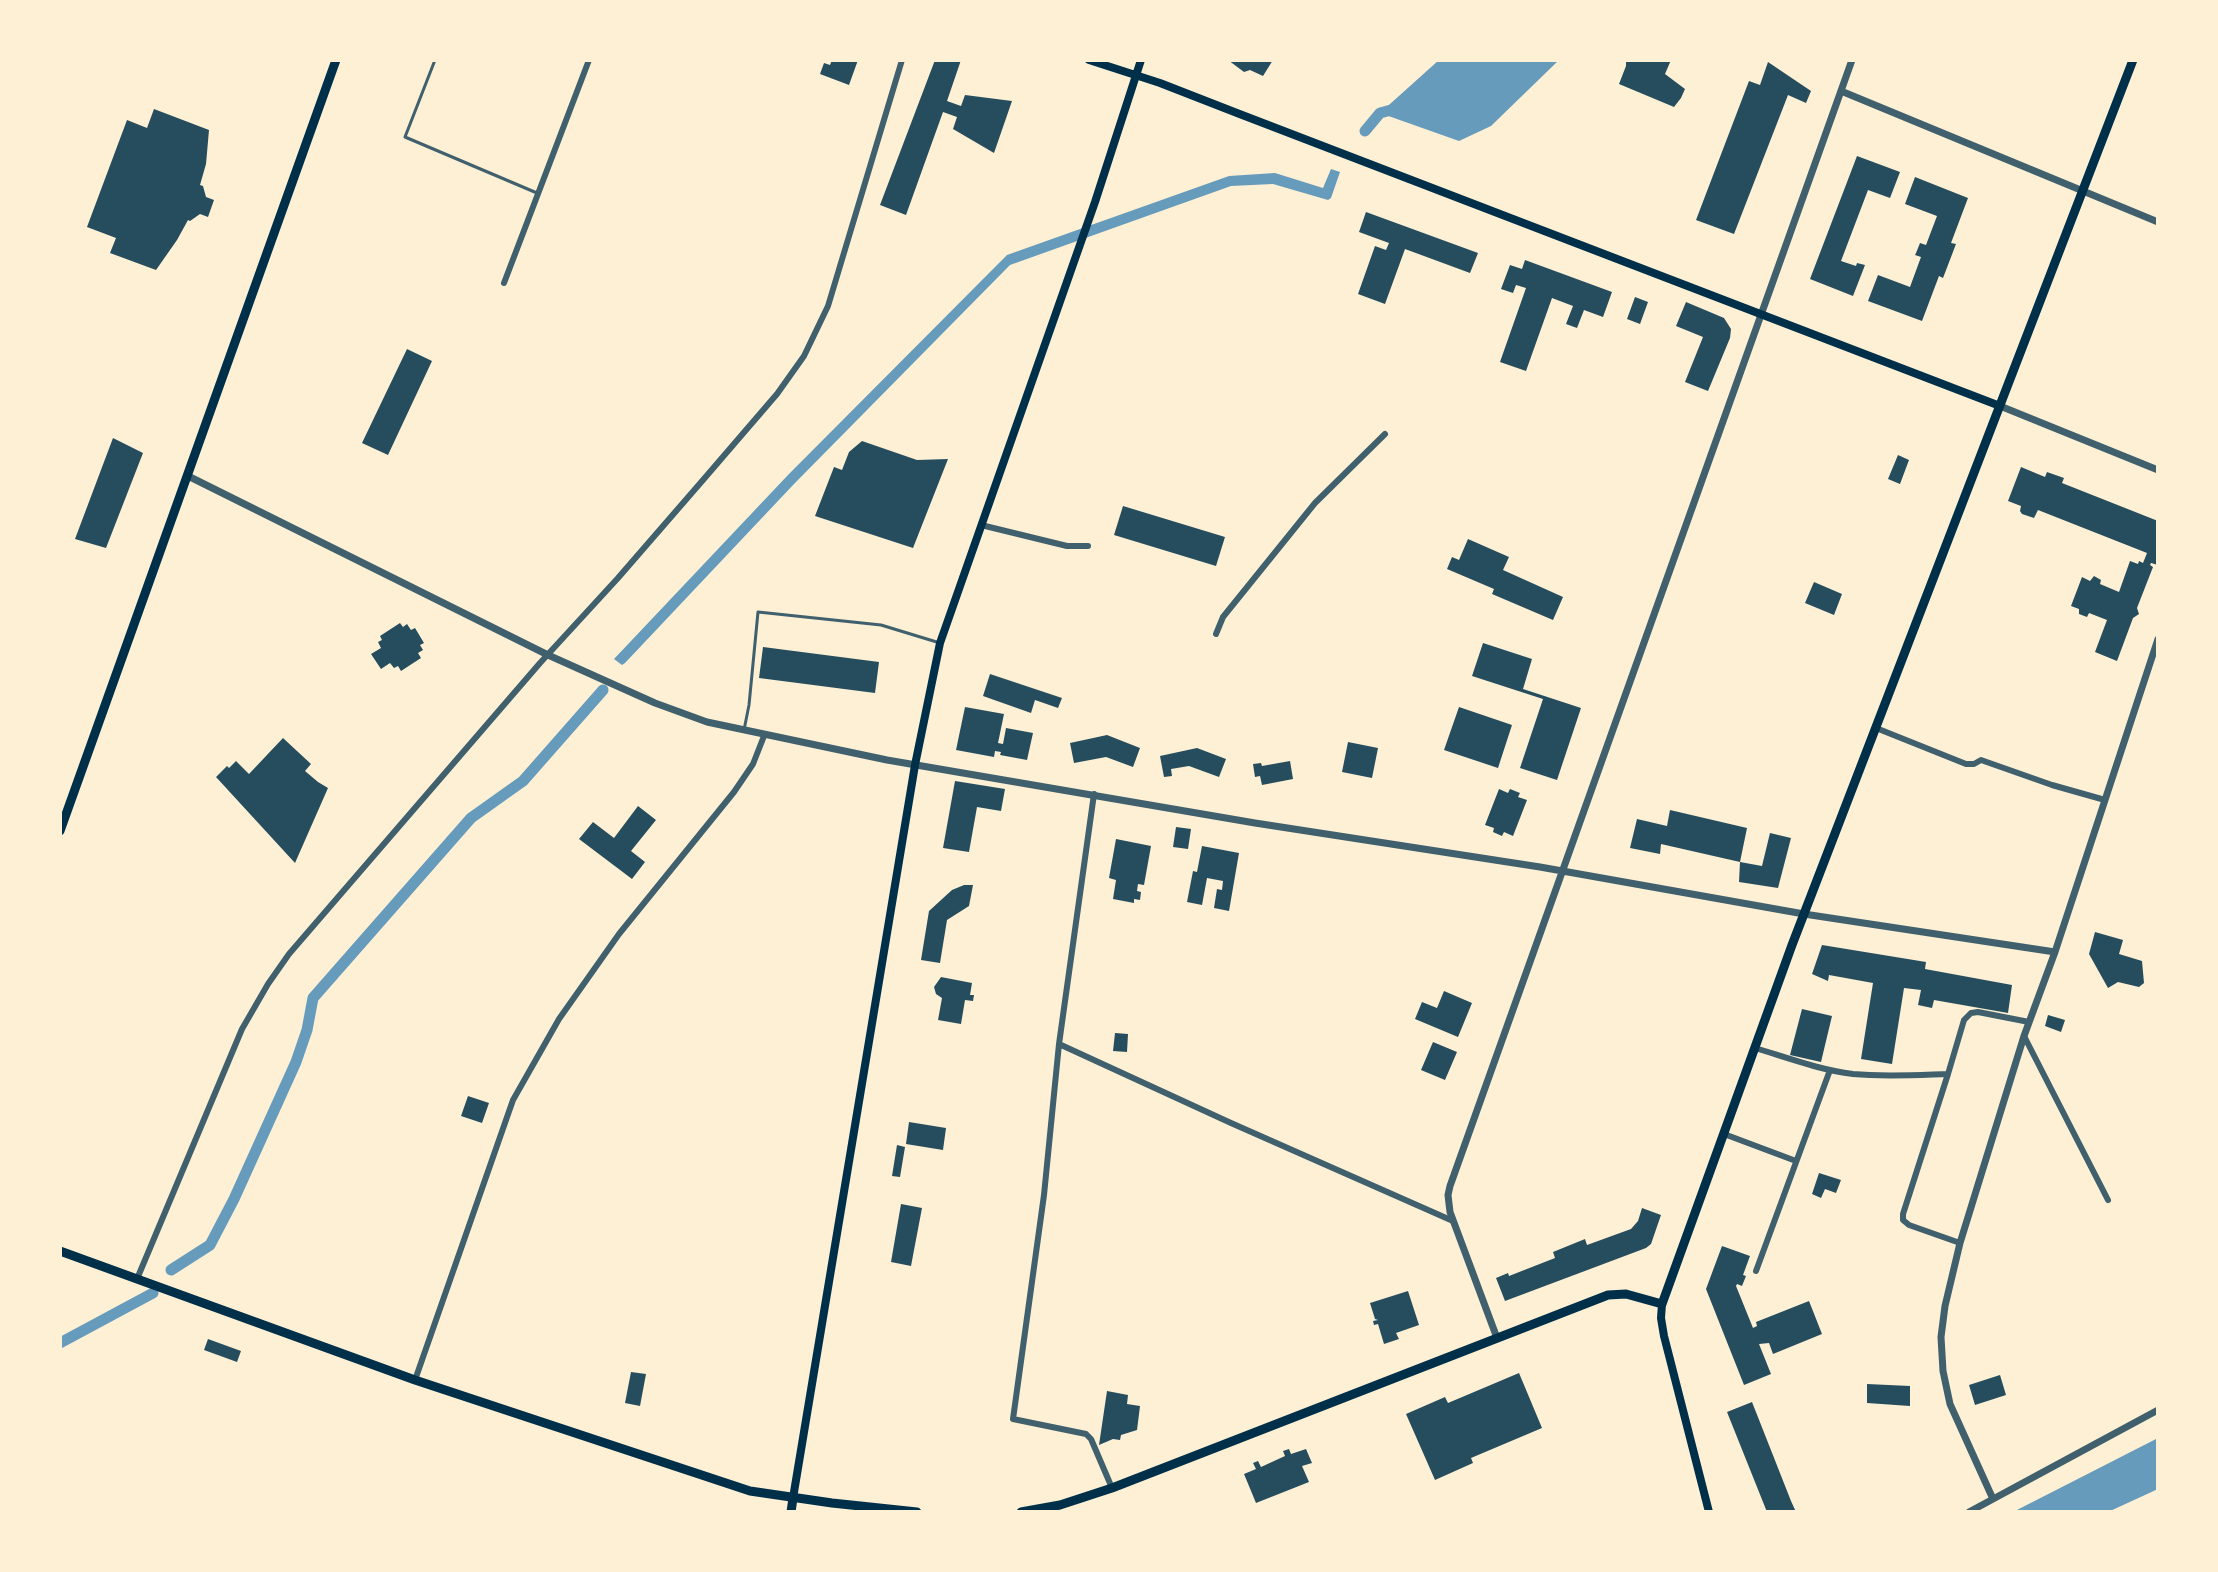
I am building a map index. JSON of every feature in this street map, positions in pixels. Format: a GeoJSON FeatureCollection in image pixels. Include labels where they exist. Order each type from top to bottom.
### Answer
{"type":"FeatureCollection","features":[{"type":"Feature","properties":{"kind":"main road"},"geometry":{"type":"LineString","coordinates":[[60,831],[336,60]]}},
{"type":"Feature","properties":{"kind":"main road"},"geometry":{"type":"LineString","coordinates":[[1089,60],[2000,406]]}},
{"type":"Feature","properties":{"kind":"main road"},"geometry":{"type":"LineString","coordinates":[[791,1512],[915,765],[940,643],[1095,202],[1141,60]]}},
{"type":"Feature","properties":{"kind":"main road"},"geometry":{"type":"LineString","coordinates":[[1709,1512],[1664,1336],[1662,1304],[1804,914],[2133,60]]}},
{"type":"Feature","properties":{"kind":"main road"},"geometry":{"type":"LineString","coordinates":[[60,1251],[415,1380],[711,1479],[762,1494],[917,1512]]}},
{"type":"Feature","properties":{"kind":"main road"},"geometry":{"type":"LineString","coordinates":[[1021,1512],[1060,1505],[1112,1488],[1608,1295],[1626,1294],[1662,1304]]}},
{"type":"Feature","properties":{"kind":"street"},"geometry":{"type":"LineString","coordinates":[[504,283],[589,60]]}},
{"type":"Feature","properties":{"kind":"street"},"geometry":{"type":"LineString","coordinates":[[137,1279],[242,1029],[289,954],[731,448],[777,394],[804,356],[828,306],[902,60]]}},
{"type":"Feature","properties":{"kind":"street"},"geometry":{"type":"LineString","coordinates":[[1497,1338],[1453,1221],[1449,1207],[1450,1186],[1852,60]]}},
{"type":"Feature","properties":{"kind":"street"},"geometry":{"type":"LineString","coordinates":[[1841,91],[2158,222]]}},
{"type":"Feature","properties":{"kind":"street"},"geometry":{"type":"LineString","coordinates":[[2000,406],[2158,470]]}},
{"type":"Feature","properties":{"kind":"street"},"geometry":{"type":"LineString","coordinates":[[1216,634],[1223,617],[1315,503],[1385,434]]}},
{"type":"Feature","properties":{"kind":"street"},"geometry":{"type":"LineString","coordinates":[[188,476],[548,655],[655,703],[707,722],[915,765],[1562,871],[1804,914],[2055,952]]}},
{"type":"Feature","properties":{"kind":"street"},"geometry":{"type":"LineString","coordinates":[[981,525],[1067,546],[1088,546]]}},
{"type":"Feature","properties":{"kind":"street"},"geometry":{"type":"LineString","coordinates":[[1993,1499],[1950,1404],[1943,1371],[1941,1337],[1945,1306],[1960,1243],[2024,1036],[2055,952],[2158,639]]}},
{"type":"Feature","properties":{"kind":"street"},"geometry":{"type":"LineString","coordinates":[[1876,728],[1966,764],[1981,760],[2105,800]]}},
{"type":"Feature","properties":{"kind":"street"},"geometry":{"type":"LineString","coordinates":[[415,1380],[513,1100],[559,1019],[619,934],[734,792],[753,764],[764,736]]}},
{"type":"Feature","properties":{"kind":"street"},"geometry":{"type":"LineString","coordinates":[[1094,794],[1059,1044],[1044,1195],[1013,1419],[1086,1434],[1112,1488]]}},
{"type":"Feature","properties":{"kind":"street"},"geometry":{"type":"LineString","coordinates":[[1960,1243],[1909,1225],[1903,1220],[1903,1214],[1964,1020],[1971,1013],[1978,1012],[2029,1022]]}},
{"type":"Feature","properties":{"kind":"street"},"geometry":{"type":"LineString","coordinates":[[2024,1036],[2108,1200]]}},
{"type":"Feature","properties":{"kind":"street"},"geometry":{"type":"LineString","coordinates":[[1059,1044],[1453,1221]]}},
{"type":"Feature","properties":{"kind":"street"},"geometry":{"type":"LineString","coordinates":[[1755,1048],[1830,1070],[1878,1076],[1948,1074]]}},
{"type":"Feature","properties":{"kind":"street"},"geometry":{"type":"LineString","coordinates":[[1756,1271],[1830,1070]]}},
{"type":"Feature","properties":{"kind":"street"},"geometry":{"type":"LineString","coordinates":[[1724,1134],[1796,1161]]}},
{"type":"Feature","properties":{"kind":"street"},"geometry":{"type":"LineString","coordinates":[[1969,1512],[2158,1410]]}},
{"type":"Feature","properties":{"kind":"lane"},"geometry":{"type":"LineString","coordinates":[[435,60],[405,137],[537,193]]}},
{"type":"Feature","properties":{"kind":"lane"},"geometry":{"type":"LineString","coordinates":[[744,731],[758,612],[881,625],[940,643]]}},
{"type":"Feature","properties":{"kind":"water"},"geometry":{"type":"Polygon","coordinates":[[[1439,60],[1559,60],[1491,126],[1459,141],[1380,113],[1439,60]]]}},
{"type":"Feature","properties":{"kind":"water"},"geometry":{"type":"Polygon","coordinates":[[[1331,169],[1340,172],[1328,200],[1273,184],[1231,186],[1010,265],[794,484],[625,663],[622,665],[614,659],[788,475],[1007,255],[1229,176],[1275,173],[1323,188],[1331,169]]]}},
{"type":"Feature","properties":{"kind":"water"},"geometry":{"type":"Polygon","coordinates":[[[2158,1438],[2158,1489],[2108,1512],[2013,1512],[2158,1438]]]}},
{"type":"Feature","properties":{"kind":"building"},"geometry":{"type":"Polygon","coordinates":[[[832,60],[858,60],[849,85],[820,74],[824,63],[830,65],[832,60]]]}},
{"type":"Feature","properties":{"kind":"building"},"geometry":{"type":"Polygon","coordinates":[[[935,60],[961,60],[947,101],[961,106],[965,95],[1012,101],[994,153],[953,129],[957,117],[943,112],[906,215],[880,205],[935,60]]]}},
{"type":"Feature","properties":{"kind":"building"},"geometry":{"type":"Polygon","coordinates":[[[1228,60],[1273,60],[1263,76],[1250,70],[1244,72],[1228,60]]]}},
{"type":"Feature","properties":{"kind":"building"},"geometry":{"type":"Polygon","coordinates":[[[1626,60],[1671,60],[1665,74],[1685,89],[1674,107],[1619,84],[1626,60]]]}},
{"type":"Feature","properties":{"kind":"building"},"geometry":{"type":"Polygon","coordinates":[[[1768,62],[1811,91],[1806,103],[1788,95],[1734,234],[1696,220],[1749,81],[1760,85],[1768,62]]]}},
{"type":"Feature","properties":{"kind":"building"},"geometry":{"type":"Polygon","coordinates":[[[154,109],[209,130],[206,164],[200,185],[206,197],[214,200],[208,217],[200,214],[188,220],[156,270],[110,253],[116,238],[87,227],[127,120],[147,128],[154,109]]]}},
{"type":"Feature","properties":{"kind":"building"},"geometry":{"type":"Polygon","coordinates":[[[1857,156],[1900,172],[1890,198],[1868,190],[1841,261],[1856,266],[1857,263],[1865,265],[1853,296],[1810,279],[1857,156]]]}},
{"type":"Feature","properties":{"kind":"building"},"geometry":{"type":"Polygon","coordinates":[[[1915,177],[1968,198],[1951,243],[1956,244],[1943,278],[1939,276],[1922,321],[1868,301],[1878,275],[1910,287],[1921,257],[1915,255],[1920,243],[1926,245],[1937,216],[1905,204],[1915,177]]]}},
{"type":"Feature","properties":{"kind":"building"},"geometry":{"type":"Polygon","coordinates":[[[1366,212],[1478,253],[1470,273],[1405,249],[1385,304],[1358,294],[1375,246],[1386,250],[1389,243],[1359,232],[1366,212]]]}},
{"type":"Feature","properties":{"kind":"building"},"geometry":{"type":"Polygon","coordinates":[[[1525,260],[1612,292],[1603,317],[1584,310],[1577,328],[1566,324],[1573,306],[1552,298],[1526,371],[1500,362],[1526,288],[1516,285],[1513,293],[1501,289],[1510,265],[1522,269],[1525,260]]]}},
{"type":"Feature","properties":{"kind":"building"},"geometry":{"type":"Polygon","coordinates":[[[1635,297],[1648,302],[1640,324],[1627,319],[1635,297]]]}},
{"type":"Feature","properties":{"kind":"building"},"geometry":{"type":"Polygon","coordinates":[[[1686,302],[1724,318],[1731,329],[1708,391],[1685,382],[1703,337],[1676,326],[1686,302]]]}},
{"type":"Feature","properties":{"kind":"building"},"geometry":{"type":"Polygon","coordinates":[[[407,349],[432,361],[388,455],[362,443],[407,349]]]}},
{"type":"Feature","properties":{"kind":"building"},"geometry":{"type":"Polygon","coordinates":[[[113,438],[143,453],[106,548],[75,539],[113,438]]]}},
{"type":"Feature","properties":{"kind":"building"},"geometry":{"type":"Polygon","coordinates":[[[862,441],[917,460],[948,459],[913,548],[815,516],[834,467],[842,470],[849,452],[862,441]]]}},
{"type":"Feature","properties":{"kind":"building"},"geometry":{"type":"Polygon","coordinates":[[[1898,455],[1909,460],[1900,484],[1888,479],[1898,455]]]}},
{"type":"Feature","properties":{"kind":"building"},"geometry":{"type":"Polygon","coordinates":[[[2021,467],[2045,477],[2047,472],[2064,478],[2062,483],[2158,521],[2158,565],[2150,565],[2153,567],[2137,608],[2139,614],[2133,618],[2117,661],[2095,652],[2107,620],[2089,613],[2087,617],[2079,614],[2079,609],[2071,606],[2082,577],[2090,581],[2094,576],[2101,580],[2100,584],[2119,592],[2130,561],[2143,563],[2147,553],[2038,510],[2034,518],[2022,514],[2021,506],[2008,501],[2021,467]]]}},
{"type":"Feature","properties":{"kind":"building"},"geometry":{"type":"Polygon","coordinates":[[[1123,506],[1225,537],[1216,566],[1114,535],[1123,506]]]}},
{"type":"Feature","properties":{"kind":"building"},"geometry":{"type":"Polygon","coordinates":[[[1468,539],[1509,557],[1503,570],[1563,597],[1553,620],[1492,594],[1494,589],[1447,569],[1452,557],[1459,560],[1468,539]]]}},
{"type":"Feature","properties":{"kind":"building"},"geometry":{"type":"Polygon","coordinates":[[[1814,582],[1842,594],[1834,615],[1805,603],[1814,582]]]}},
{"type":"Feature","properties":{"kind":"building"},"geometry":{"type":"Polygon","coordinates":[[[400,623],[403,627],[407,624],[411,630],[415,628],[424,643],[420,645],[423,650],[418,653],[421,658],[401,671],[390,663],[381,669],[371,654],[381,648],[378,642],[382,640],[380,636],[400,623]]]}},
{"type":"Feature","properties":{"kind":"building"},"geometry":{"type":"Polygon","coordinates":[[[1483,643],[1532,659],[1523,689],[1581,708],[1557,780],[1520,768],[1543,699],[1472,676],[1483,643]]]}},
{"type":"Feature","properties":{"kind":"building"},"geometry":{"type":"Polygon","coordinates":[[[763,647],[879,662],[875,693],[759,678],[763,647]]]}},
{"type":"Feature","properties":{"kind":"building"},"geometry":{"type":"Polygon","coordinates":[[[990,674],[1062,698],[1058,708],[1035,700],[1031,713],[983,696],[990,674]]]}},
{"type":"Feature","properties":{"kind":"building"},"geometry":{"type":"Polygon","coordinates":[[[965,707],[1004,714],[998,743],[1003,744],[1006,728],[1033,733],[1027,760],[1000,755],[1001,752],[995,751],[994,757],[956,750],[965,707]]]}},
{"type":"Feature","properties":{"kind":"building"},"geometry":{"type":"Polygon","coordinates":[[[1459,707],[1512,725],[1498,768],[1444,750],[1459,707]]]}},
{"type":"Feature","properties":{"kind":"building"},"geometry":{"type":"Polygon","coordinates":[[[1107,735],[1140,748],[1133,767],[1106,757],[1074,763],[1070,743],[1107,735]]]}},
{"type":"Feature","properties":{"kind":"building"},"geometry":{"type":"Polygon","coordinates":[[[283,738],[311,764],[305,771],[328,788],[295,863],[216,777],[236,761],[249,774],[283,738]]]}},
{"type":"Feature","properties":{"kind":"building"},"geometry":{"type":"Polygon","coordinates":[[[1348,742],[1378,748],[1372,778],[1342,772],[1348,742]]]}},
{"type":"Feature","properties":{"kind":"building"},"geometry":{"type":"Polygon","coordinates":[[[1197,748],[1226,759],[1219,777],[1189,766],[1171,769],[1172,776],[1164,777],[1160,756],[1197,748]]]}},
{"type":"Feature","properties":{"kind":"building"},"geometry":{"type":"Polygon","coordinates":[[[1290,761],[1293,779],[1262,785],[1260,776],[1255,777],[1253,764],[1261,763],[1262,766],[1290,761]]]}},
{"type":"Feature","properties":{"kind":"building"},"geometry":{"type":"Polygon","coordinates":[[[955,781],[1005,789],[1001,811],[977,807],[969,852],[943,848],[955,781]]]}},
{"type":"Feature","properties":{"kind":"building"},"geometry":{"type":"Polygon","coordinates":[[[1499,789],[1508,793],[1510,789],[1527,800],[1513,836],[1504,832],[1502,836],[1485,825],[1499,789]]]}},
{"type":"Feature","properties":{"kind":"building"},"geometry":{"type":"Polygon","coordinates":[[[638,806],[656,820],[631,851],[645,862],[632,879],[579,839],[593,822],[614,838],[638,806]]]}},
{"type":"Feature","properties":{"kind":"building"},"geometry":{"type":"Polygon","coordinates":[[[1670,810],[1747,828],[1740,862],[1661,844],[1660,854],[1630,848],[1637,819],[1667,826],[1670,810]]]}},
{"type":"Feature","properties":{"kind":"building"},"geometry":{"type":"Polygon","coordinates":[[[1176,827],[1191,829],[1188,849],[1173,847],[1176,827]]]}},
{"type":"Feature","properties":{"kind":"building"},"geometry":{"type":"Polygon","coordinates":[[[1770,833],[1791,838],[1778,888],[1739,882],[1740,862],[1762,866],[1770,833]]]}},
{"type":"Feature","properties":{"kind":"building"},"geometry":{"type":"Polygon","coordinates":[[[1116,839],[1151,846],[1144,885],[1138,884],[1140,900],[1134,899],[1134,903],[1113,899],[1116,880],[1109,878],[1116,839]]]}},
{"type":"Feature","properties":{"kind":"building"},"geometry":{"type":"Polygon","coordinates":[[[1202,846],[1239,853],[1229,911],[1214,908],[1217,889],[1222,890],[1223,881],[1207,878],[1202,905],[1187,902],[1202,846]]]}},
{"type":"Feature","properties":{"kind":"building"},"geometry":{"type":"Polygon","coordinates":[[[973,885],[969,906],[947,920],[940,963],[921,960],[929,911],[952,890],[973,885]]]}},
{"type":"Feature","properties":{"kind":"building"},"geometry":{"type":"Polygon","coordinates":[[[2095,932],[2123,940],[2119,954],[2142,961],[2144,983],[2139,987],[2118,982],[2108,988],[2089,954],[2095,932]]]}},
{"type":"Feature","properties":{"kind":"building"},"geometry":{"type":"Polygon","coordinates":[[[1822,945],[1926,962],[1925,969],[2012,985],[2008,1013],[1934,1000],[1932,1008],[1918,1005],[1921,990],[1904,988],[1892,1064],[1861,1059],[1873,983],[1829,975],[1828,981],[1812,974],[1822,945]]]}},
{"type":"Feature","properties":{"kind":"building"},"geometry":{"type":"Polygon","coordinates":[[[941,977],[972,983],[970,995],[974,995],[973,1001],[965,1000],[961,1024],[938,1020],[942,998],[936,994],[934,987],[941,977]]]}},
{"type":"Feature","properties":{"kind":"building"},"geometry":{"type":"Polygon","coordinates":[[[1444,991],[1472,1003],[1458,1037],[1415,1019],[1422,1002],[1437,1008],[1444,991]]]}},
{"type":"Feature","properties":{"kind":"building"},"geometry":{"type":"Polygon","coordinates":[[[1802,1009],[1832,1016],[1821,1062],[1790,1055],[1802,1009]]]}},
{"type":"Feature","properties":{"kind":"building"},"geometry":{"type":"Polygon","coordinates":[[[2048,1015],[2065,1020],[2061,1032],[2045,1026],[2048,1015]]]}},
{"type":"Feature","properties":{"kind":"building"},"geometry":{"type":"Polygon","coordinates":[[[1115,1033],[1128,1034],[1127,1052],[1113,1051],[1115,1033]]]}},
{"type":"Feature","properties":{"kind":"building"},"geometry":{"type":"Polygon","coordinates":[[[1433,1042],[1457,1052],[1445,1080],[1421,1070],[1433,1042]]]}},
{"type":"Feature","properties":{"kind":"building"},"geometry":{"type":"Polygon","coordinates":[[[468,1096],[489,1103],[482,1123],[461,1116],[468,1096]]]}},
{"type":"Feature","properties":{"kind":"building"},"geometry":{"type":"Polygon","coordinates":[[[909,1122],[946,1128],[943,1150],[906,1144],[909,1122]]]}},
{"type":"Feature","properties":{"kind":"building"},"geometry":{"type":"Polygon","coordinates":[[[897,1145],[905,1147],[900,1177],[892,1176],[897,1145]]]}},
{"type":"Feature","properties":{"kind":"building"},"geometry":{"type":"Polygon","coordinates":[[[1819,1173],[1841,1180],[1836,1193],[1825,1189],[1821,1198],[1812,1194],[1819,1173]]]}},
{"type":"Feature","properties":{"kind":"building"},"geometry":{"type":"Polygon","coordinates":[[[901,1204],[922,1208],[911,1266],[891,1262],[901,1204]]]}},
{"type":"Feature","properties":{"kind":"building"},"geometry":{"type":"Polygon","coordinates":[[[1642,1208],[1661,1215],[1651,1244],[1646,1248],[1505,1301],[1496,1278],[1555,1258],[1553,1252],[1585,1239],[1587,1245],[1631,1229],[1638,1221],[1642,1208]]]}},
{"type":"Feature","properties":{"kind":"building"},"geometry":{"type":"Polygon","coordinates":[[[1722,1246],[1750,1256],[1742,1286],[1736,1286],[1753,1328],[1757,1326],[1756,1322],[1809,1301],[1822,1334],[1773,1354],[1769,1343],[1759,1344],[1771,1374],[1744,1385],[1706,1289],[1722,1246]]]}},
{"type":"Feature","properties":{"kind":"building"},"geometry":{"type":"Polygon","coordinates":[[[1408,1291],[1419,1325],[1396,1333],[1399,1339],[1384,1344],[1378,1324],[1374,1325],[1373,1321],[1378,1320],[1370,1303],[1408,1291]]]}},
{"type":"Feature","properties":{"kind":"building"},"geometry":{"type":"Polygon","coordinates":[[[208,1339],[241,1351],[237,1362],[204,1350],[208,1339]]]}},
{"type":"Feature","properties":{"kind":"building"},"geometry":{"type":"Polygon","coordinates":[[[631,1372],[646,1374],[640,1406],[625,1403],[631,1372]]]}},
{"type":"Feature","properties":{"kind":"building"},"geometry":{"type":"Polygon","coordinates":[[[1519,1373],[1542,1428],[1471,1458],[1473,1463],[1435,1480],[1406,1414],[1445,1397],[1448,1403],[1519,1373]]]}},
{"type":"Feature","properties":{"kind":"building"},"geometry":{"type":"Polygon","coordinates":[[[2000,1375],[2006,1395],[1975,1405],[1969,1385],[2000,1375]]]}},
{"type":"Feature","properties":{"kind":"building"},"geometry":{"type":"Polygon","coordinates":[[[1867,1384],[1910,1386],[1910,1406],[1867,1403],[1867,1384]]]}},
{"type":"Feature","properties":{"kind":"building"},"geometry":{"type":"Polygon","coordinates":[[[1107,1391],[1128,1395],[1127,1404],[1140,1406],[1137,1430],[1121,1435],[1120,1440],[1113,1439],[1099,1445],[1107,1391]]]}},
{"type":"Feature","properties":{"kind":"building"},"geometry":{"type":"Polygon","coordinates":[[[1752,1402],[1796,1512],[1767,1512],[1727,1412],[1752,1402]]]}},
{"type":"Feature","properties":{"kind":"building"},"geometry":{"type":"Polygon","coordinates":[[[1289,1449],[1291,1454],[1306,1449],[1312,1463],[1302,1466],[1309,1482],[1256,1503],[1244,1474],[1256,1469],[1253,1463],[1258,1461],[1261,1467],[1285,1456],[1283,1451],[1289,1449]]]}},
{"type":"Feature","properties":{"kind":"waterway"},"geometry":{"type":"LineString","coordinates":[[1365,131],[1380,113],[1391,110]]}},
{"type":"Feature","properties":{"kind":"waterway"},"geometry":{"type":"LineString","coordinates":[[171,1270],[210,1245],[296,1062],[307,1030],[313,998],[471,818],[523,781],[603,690]]}},
{"type":"Feature","properties":{"kind":"waterway"},"geometry":{"type":"LineString","coordinates":[[60,1343],[153,1293]]}}]}
